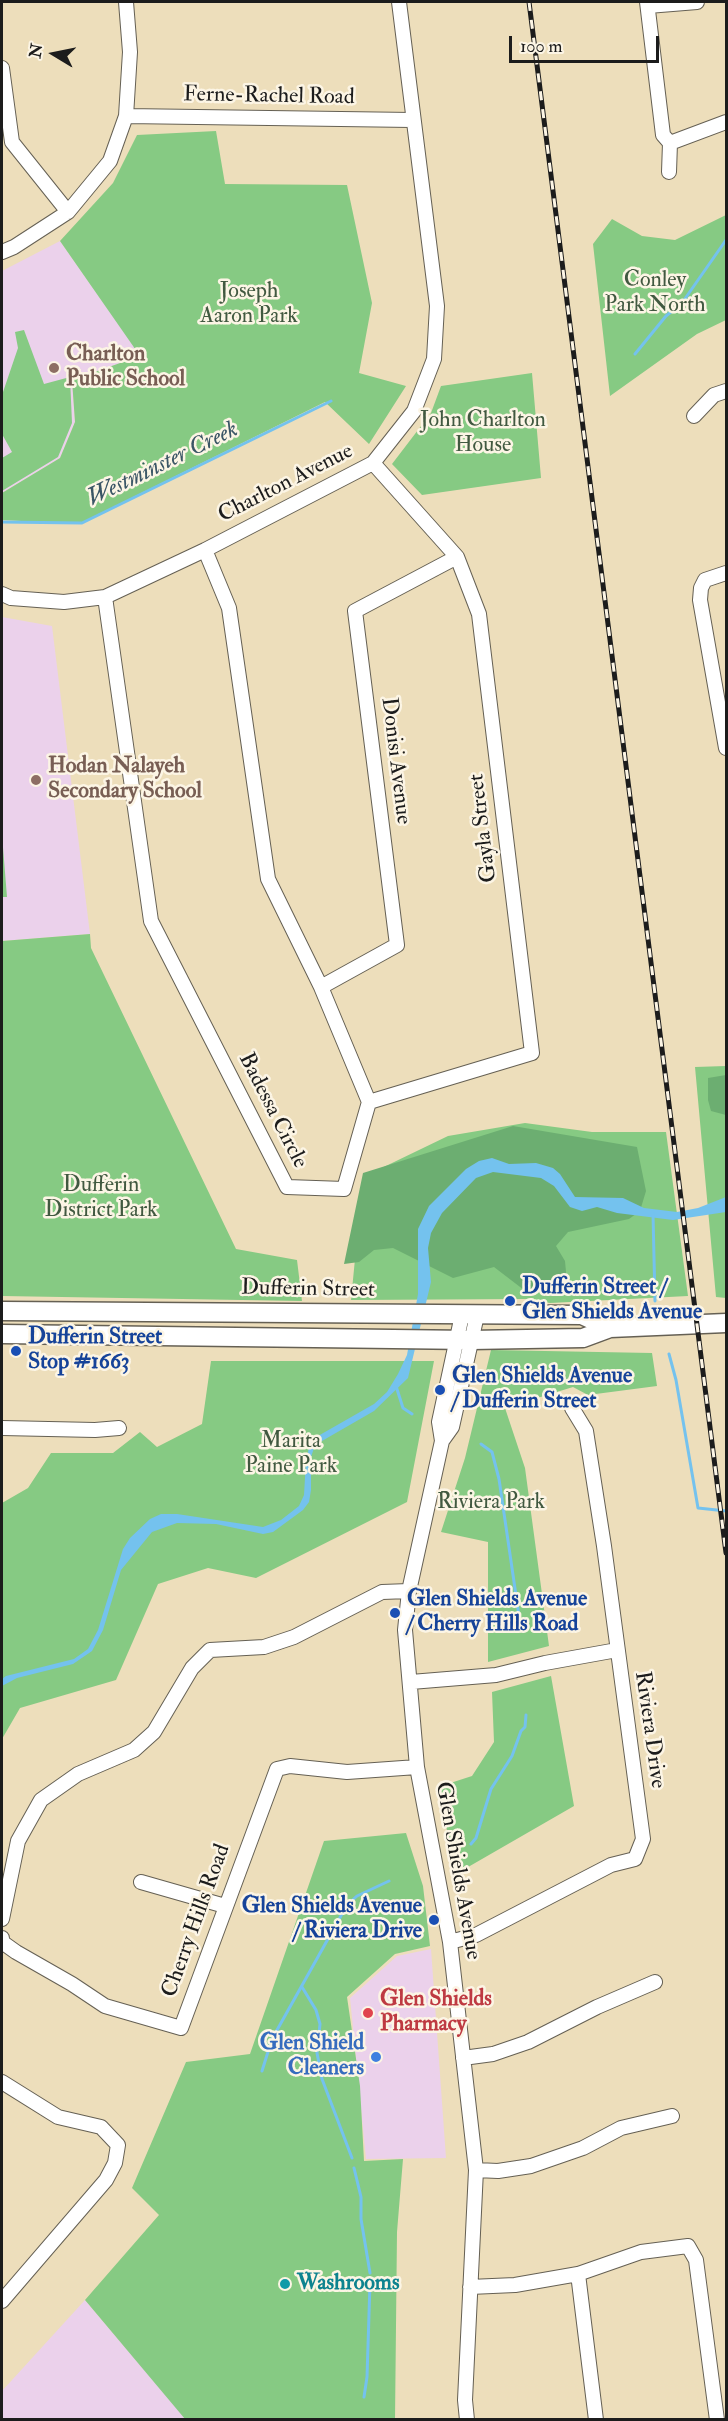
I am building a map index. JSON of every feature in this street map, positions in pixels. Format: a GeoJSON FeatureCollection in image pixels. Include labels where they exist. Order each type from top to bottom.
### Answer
{"type":"FeatureCollection","features":[{"type":"Feature","properties":{"kind":"main road","name":"Dufferin Street"},"geometry":{"type":"LineString","coordinates":[[2,1311],[582,1315],[610,1328]]}},
{"type":"Feature","properties":{"kind":"main road","name":"Dufferin Street"},"geometry":{"type":"LineString","coordinates":[[2,1334],[455,1340],[583,1338],[610,1328],[726,1323]]}},
{"type":"Feature","properties":{"kind":"street"},"geometry":{"type":"LineString","coordinates":[[2,252],[14,247],[68,212],[110,161],[126,116],[130,52],[126,2]]}},
{"type":"Feature","properties":{"kind":"street","name":"Charlton Avenue"},"geometry":{"type":"LineString","coordinates":[[2,594],[11,598],[64,602],[105,597],[205,550],[373,464],[414,411],[434,359],[437,306],[399,2]]}},
{"type":"Feature","properties":{"kind":"street"},"geometry":{"type":"LineString","coordinates":[[669,172],[670,142],[663,135],[660,123],[648,4],[697,2]]}},
{"type":"Feature","properties":{"kind":"street"},"geometry":{"type":"LineString","coordinates":[[2,68],[12,142],[68,212]]}},
{"type":"Feature","properties":{"kind":"street","name":"Ferne-Rachel Road"},"geometry":{"type":"LineString","coordinates":[[126,116],[412,120]]}},
{"type":"Feature","properties":{"kind":"street"},"geometry":{"type":"LineString","coordinates":[[670,142],[726,122]]}},
{"type":"Feature","properties":{"kind":"street"},"geometry":{"type":"LineString","coordinates":[[694,416],[702,404],[714,395],[726,391]]}},
{"type":"Feature","properties":{"kind":"street","name":"Gayla Street"},"geometry":{"type":"LineString","coordinates":[[369,1102],[532,1053],[479,614],[457,557],[373,464]]}},
{"type":"Feature","properties":{"kind":"street"},"geometry":{"type":"LineString","coordinates":[[205,550],[230,608],[268,879],[321,987],[369,1102]]}},
{"type":"Feature","properties":{"kind":"street","name":"Donisi Avenue"},"geometry":{"type":"LineString","coordinates":[[321,987],[397,945],[355,611],[457,557]]}},
{"type":"Feature","properties":{"kind":"street"},"geometry":{"type":"LineString","coordinates":[[726,573],[705,580],[701,588],[700,600],[726,748]]}},
{"type":"Feature","properties":{"kind":"street","name":"Badessa Circle"},"geometry":{"type":"LineString","coordinates":[[105,597],[151,921],[287,1187],[345,1189],[369,1102]]}},
{"type":"Feature","properties":{"kind":"street","name":"Glen Shields Avenue"},"geometry":{"type":"LineString","coordinates":[[466,2420],[476,2170],[450,1942],[417,1767],[405,1630],[409,1591],[442,1441],[439,1422],[455,1340],[469,1315]]}},
{"type":"Feature","properties":{"kind":"street","name":"Riviera Drive"},"geometry":{"type":"LineString","coordinates":[[450,1942],[476,1935],[611,1865],[635,1859],[643,1839],[586,1431],[572,1408]]}},
{"type":"Feature","properties":{"kind":"street"},"geometry":{"type":"LineString","coordinates":[[2,1428],[95,1430],[119,1428]]}},
{"type":"Feature","properties":{"kind":"street"},"geometry":{"type":"LineString","coordinates":[[2,1919],[18,1841],[41,1800],[78,1774],[134,1750],[154,1732],[192,1668],[210,1650],[228,1646],[264,1647],[294,1637],[381,1592],[409,1591]]}},
{"type":"Feature","properties":{"kind":"street"},"geometry":{"type":"LineString","coordinates":[[411,1682],[496,1675],[617,1650]]}},
{"type":"Feature","properties":{"kind":"street","name":"Cherry Hills Road"},"geometry":{"type":"LineString","coordinates":[[2,1938],[2,1942],[16,1952],[105,2006],[181,2028],[277,1769],[290,1766],[347,1772],[417,1767]]}},
{"type":"Feature","properties":{"kind":"street"},"geometry":{"type":"LineString","coordinates":[[141,1882],[225,1906]]}},
{"type":"Feature","properties":{"kind":"street"},"geometry":{"type":"LineString","coordinates":[[463,2058],[493,2054],[528,2042],[597,2007],[655,1982]]}},
{"type":"Feature","properties":{"kind":"street"},"geometry":{"type":"LineString","coordinates":[[2,2082],[58,2117],[101,2127],[118,2145],[115,2163],[106,2180],[2,2301]]}},
{"type":"Feature","properties":{"kind":"street"},"geometry":{"type":"LineString","coordinates":[[476,2170],[498,2171],[531,2166],[584,2148],[621,2128],[672,2116]]}},
{"type":"Feature","properties":{"kind":"street"},"geometry":{"type":"LineString","coordinates":[[470,2287],[515,2285],[578,2274],[641,2252],[688,2246],[696,2260],[717,2420]]}},
{"type":"Feature","properties":{"kind":"street"},"geometry":{"type":"LineString","coordinates":[[578,2274],[596,2420]]}},
{"type":"Feature","properties":{"kind":"shaded area","name":"Charlton Public School"},"geometry":{"type":"Polygon","coordinates":[[[60,241],[141,356],[72,380],[75,422],[60,458],[2,493],[2,271],[60,241]]]}},
{"type":"Feature","properties":{"kind":"shaded area","name":"Hodan Nalayeh Secondary School"},"geometry":{"type":"Polygon","coordinates":[[[2,617],[52,626],[90,934],[2,941],[2,617]]]}},
{"type":"Feature","properties":{"kind":"shaded area"},"geometry":{"type":"Polygon","coordinates":[[[431,1949],[446,2158],[366,2159],[350,1998],[397,1956],[431,1949]]]}},
{"type":"Feature","properties":{"kind":"shaded area"},"geometry":{"type":"Polygon","coordinates":[[[85,2300],[185,2420],[2,2419],[2,2391],[85,2300]]]}},
{"type":"Feature","properties":{"kind":"green space","name":"Joseph Aaron Park"},"geometry":{"type":"Polygon","coordinates":[[[216,131],[225,184],[347,185],[372,303],[359,373],[406,386],[369,444],[325,402],[79,524],[2,520],[2,493],[60,458],[75,422],[72,380],[140,356],[60,241],[113,183],[137,135],[216,131]]]}},
{"type":"Feature","properties":{"kind":"green space","name":"Conley Park North"},"geometry":{"type":"Polygon","coordinates":[[[726,215],[726,320],[697,334],[610,396],[593,244],[612,219],[642,236],[675,240],[726,215]]]}},
{"type":"Feature","properties":{"kind":"green space"},"geometry":{"type":"Polygon","coordinates":[[[24,330],[44,384],[70,377],[72,423],[58,457],[2,491],[2,458],[12,452],[2,434],[2,395],[18,348],[15,332],[24,330]]]}},
{"type":"Feature","properties":{"kind":"green space","name":"John Charlton House"},"geometry":{"type":"Polygon","coordinates":[[[532,373],[541,478],[422,495],[392,464],[431,413],[441,386],[532,373]]]}},
{"type":"Feature","properties":{"kind":"green space"},"geometry":{"type":"Polygon","coordinates":[[[2,835],[7,897],[2,897],[2,835]]]}},
{"type":"Feature","properties":{"kind":"green space","name":"Dufferin District Park"},"geometry":{"type":"Polygon","coordinates":[[[90,934],[91,948],[236,1249],[297,1260],[302,1301],[2,1296],[2,941],[90,934]]]}},
{"type":"Feature","properties":{"kind":"green space"},"geometry":{"type":"Polygon","coordinates":[[[726,1066],[726,1298],[716,1297],[695,1067],[726,1066]]]}},
{"type":"Feature","properties":{"kind":"green space"},"geometry":{"type":"Polygon","coordinates":[[[726,1075],[726,1115],[711,1111],[708,1100],[708,1078],[726,1075]]]}},
{"type":"Feature","properties":{"kind":"green space"},"geometry":{"type":"Polygon","coordinates":[[[525,1123],[592,1132],[666,1132],[688,1296],[550,1303],[525,1299],[351,1300],[363,1177],[448,1136],[525,1123]]]}},
{"type":"Feature","properties":{"kind":"green space"},"geometry":{"type":"Polygon","coordinates":[[[513,1126],[637,1147],[646,1191],[640,1211],[629,1219],[568,1232],[556,1246],[565,1261],[567,1283],[550,1292],[524,1290],[494,1267],[453,1278],[393,1248],[374,1250],[359,1262],[344,1264],[363,1173],[513,1126]]]}},
{"type":"Feature","properties":{"kind":"green space","name":"Riviera Park"},"geometry":{"type":"Polygon","coordinates":[[[491,1350],[652,1353],[657,1386],[588,1395],[573,1387],[505,1408],[525,1468],[549,1646],[488,1662],[488,1542],[441,1532],[465,1458],[491,1350]]]}},
{"type":"Feature","properties":{"kind":"green space","name":"Marita Paine Park"},"geometry":{"type":"Polygon","coordinates":[[[211,1361],[434,1361],[407,1502],[256,1578],[208,1568],[158,1584],[116,1680],[20,1708],[2,1739],[2,1503],[28,1488],[51,1453],[113,1453],[140,1432],[157,1447],[202,1424],[211,1361]]]}},
{"type":"Feature","properties":{"kind":"green space"},"geometry":{"type":"Polygon","coordinates":[[[551,1676],[574,1806],[456,1874],[438,1787],[472,1776],[494,1742],[492,1692],[551,1676]]]}},
{"type":"Feature","properties":{"kind":"green space"},"geometry":{"type":"Polygon","coordinates":[[[406,1833],[423,1886],[430,1946],[395,1954],[347,1997],[360,2086],[364,2161],[403,2159],[397,2232],[395,2419],[185,2419],[85,2300],[159,2215],[132,2188],[186,2062],[250,2054],[324,1841],[406,1833]]]}},
{"type":"Feature","properties":{"kind":"water"},"geometry":{"type":"Polygon","coordinates":[[[492,1158],[509,1164],[536,1163],[553,1168],[560,1174],[575,1197],[623,1198],[644,1208],[677,1212],[698,1208],[726,1197],[726,1212],[673,1220],[617,1213],[597,1207],[582,1211],[570,1207],[554,1186],[541,1178],[493,1172],[476,1178],[442,1213],[431,1233],[428,1248],[431,1282],[408,1378],[374,1411],[315,1445],[311,1457],[309,1502],[303,1510],[273,1532],[263,1534],[216,1524],[177,1523],[152,1532],[121,1570],[103,1630],[92,1651],[73,1664],[17,1678],[2,1686],[2,1679],[6,1676],[74,1659],[88,1649],[98,1630],[123,1549],[130,1538],[150,1519],[161,1514],[177,1514],[263,1527],[281,1520],[299,1506],[304,1495],[306,1460],[311,1440],[374,1404],[387,1392],[407,1355],[418,1294],[418,1229],[429,1206],[466,1169],[479,1161],[492,1158]]]}},
{"type":"Feature","properties":{"kind":"waterway","name":"Westminster Creek"},"geometry":{"type":"LineString","coordinates":[[635,354],[666,316],[682,303],[726,240]]}},
{"type":"Feature","properties":{"kind":"waterway","name":"Westminster Creek"},"geometry":{"type":"LineString","coordinates":[[2,522],[82,523],[331,401]]}},
{"type":"Feature","properties":{"kind":"waterway"},"geometry":{"type":"LineString","coordinates":[[653,1214],[655,1301]]}},
{"type":"Feature","properties":{"kind":"waterway"},"geometry":{"type":"LineString","coordinates":[[669,1354],[676,1380],[698,1508],[726,1511]]}},
{"type":"Feature","properties":{"kind":"waterway"},"geometry":{"type":"LineString","coordinates":[[396,1386],[403,1408],[412,1414]]}},
{"type":"Feature","properties":{"kind":"waterway"},"geometry":{"type":"LineString","coordinates":[[481,1444],[492,1452],[499,1479],[519,1616]]}},
{"type":"Feature","properties":{"kind":"waterway"},"geometry":{"type":"LineString","coordinates":[[471,1844],[476,1838],[491,1789],[512,1756],[521,1731],[525,1727],[526,1715]]}},
{"type":"Feature","properties":{"kind":"waterway"},"geometry":{"type":"LineString","coordinates":[[262,2071],[272,2039],[347,1905],[357,1896],[389,1881]]}},
{"type":"Feature","properties":{"kind":"waterway"},"geometry":{"type":"LineString","coordinates":[[302,1987],[316,2010],[320,2024],[317,2053],[322,2079],[352,2158]]}},
{"type":"Feature","properties":{"kind":"waterway"},"geometry":{"type":"LineString","coordinates":[[354,2168],[361,2197],[361,2219],[370,2273]]}},
{"type":"Feature","properties":{"kind":"waterway"},"geometry":{"type":"LineString","coordinates":[[364,2397],[367,2377],[370,2283]]}},
{"type":"Feature","properties":{"kind":"railway"},"geometry":{"type":"LineString","coordinates":[[529,2],[726,1553]]}},
{"type":"Feature","properties":{"kind":"place","name":"Charlton Public School"},"geometry":{"type":"Point","coordinates":[54,368]}},
{"type":"Feature","properties":{"kind":"place","name":"Hodan Nalayeh Secondary School"},"geometry":{"type":"Point","coordinates":[36,780]}},
{"type":"Feature","properties":{"kind":"place","name":"Dufferin Street / Glen Shields Avenue"},"geometry":{"type":"Point","coordinates":[510,1301]}},
{"type":"Feature","properties":{"kind":"place","name":"Dufferin Street Stop #1663"},"geometry":{"type":"Point","coordinates":[16,1351]}},
{"type":"Feature","properties":{"kind":"place","name":"Glen Shields Avenue / Dufferin Street"},"geometry":{"type":"Point","coordinates":[440,1390]}},
{"type":"Feature","properties":{"kind":"place","name":"Glen Shields Avenue / Cherry Hills Road"},"geometry":{"type":"Point","coordinates":[395,1613]}},
{"type":"Feature","properties":{"kind":"place","name":"Glen Shields Avenue / Riviera Drive"},"geometry":{"type":"Point","coordinates":[434,1920]}},
{"type":"Feature","properties":{"kind":"place","name":"Glen Shields Pharmacy"},"geometry":{"type":"Point","coordinates":[368,2013]}},
{"type":"Feature","properties":{"kind":"place","name":"Glen Shield Cleaners"},"geometry":{"type":"Point","coordinates":[376,2057]}},
{"type":"Feature","properties":{"kind":"place","name":"Washrooms"},"geometry":{"type":"Point","coordinates":[285,2284]}}]}
